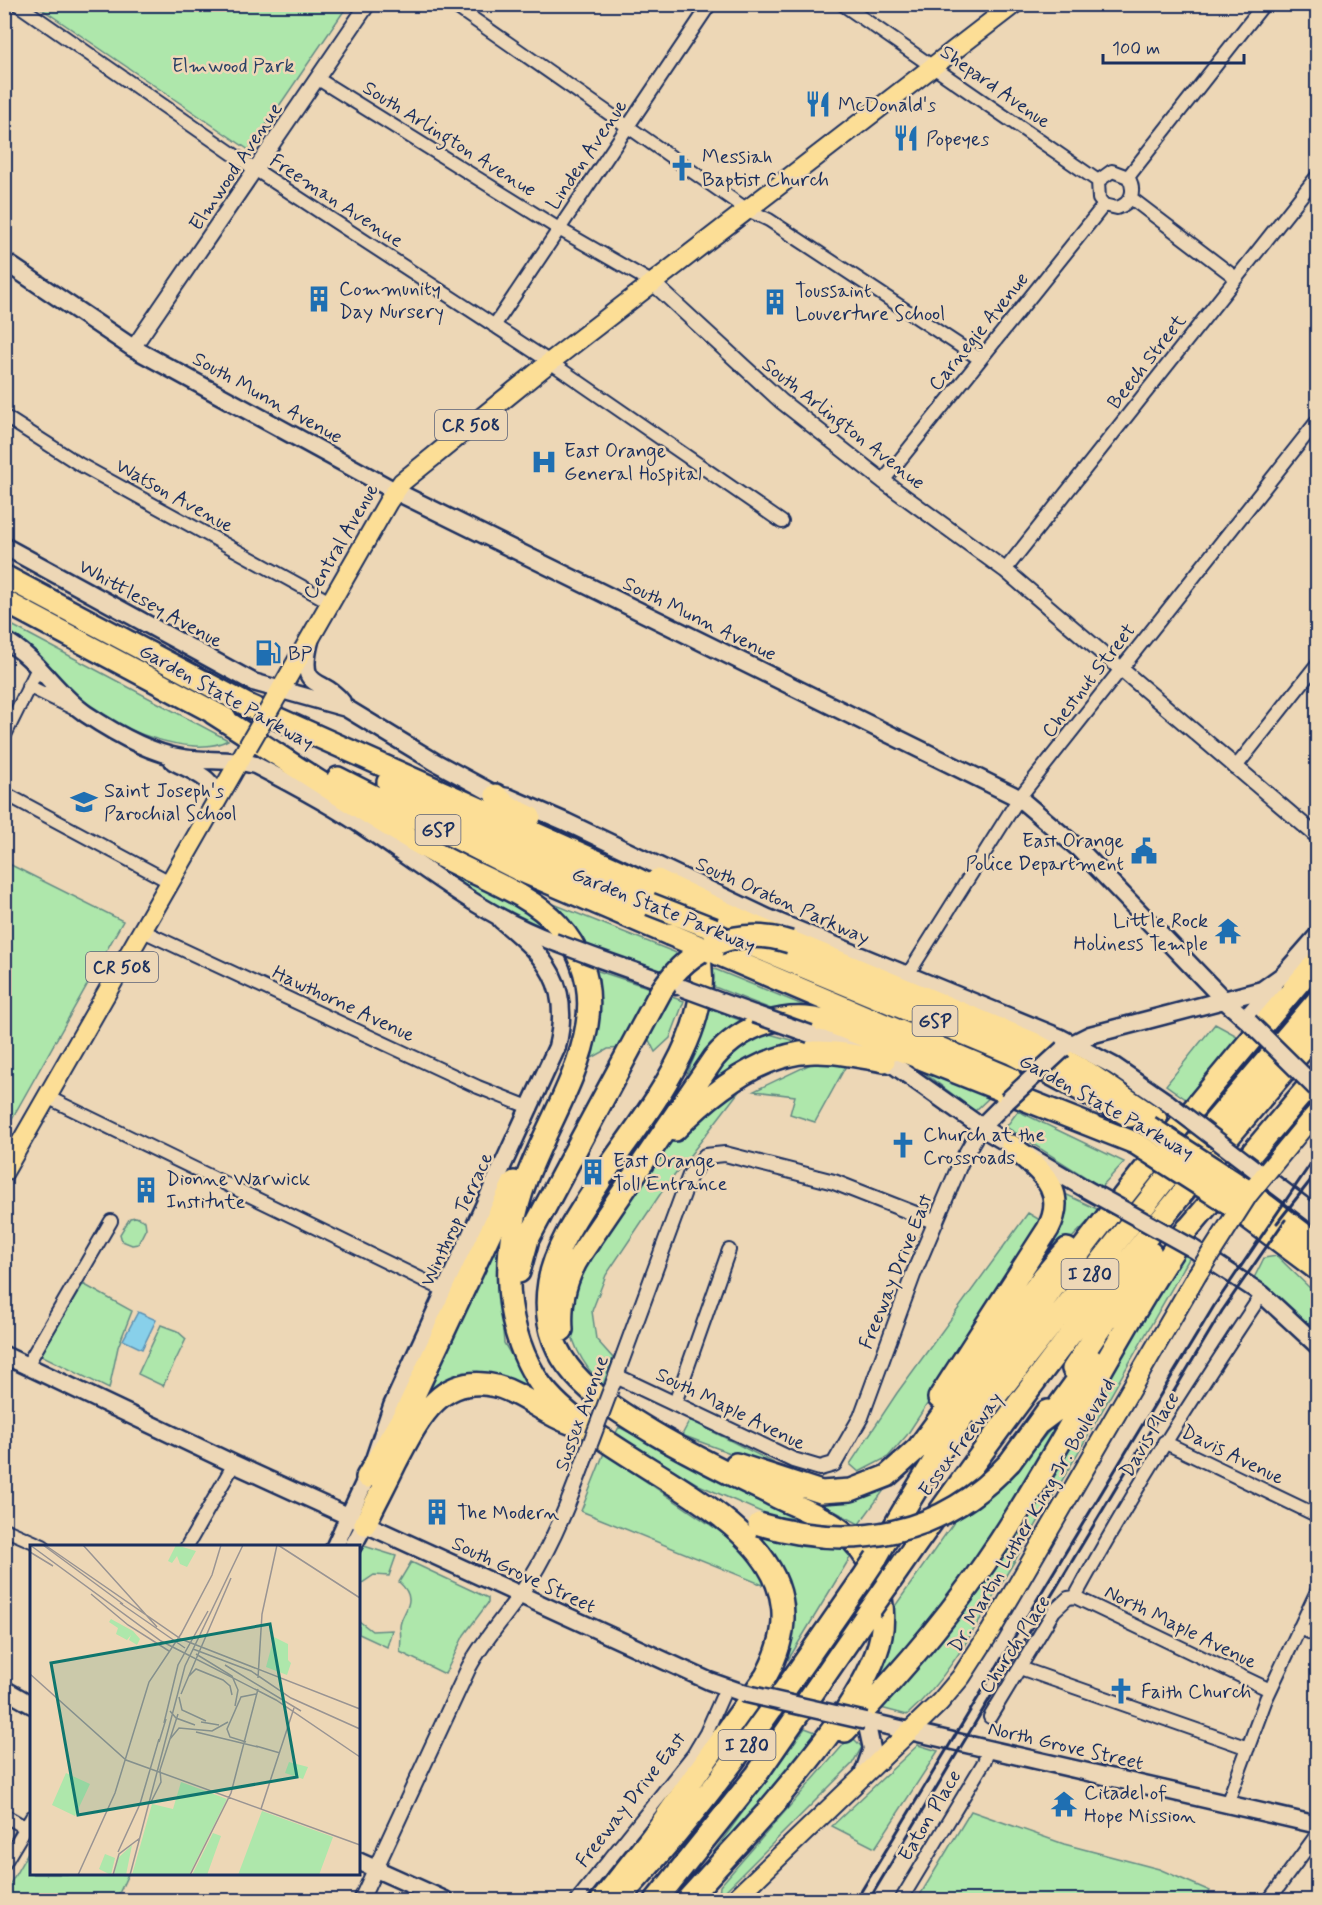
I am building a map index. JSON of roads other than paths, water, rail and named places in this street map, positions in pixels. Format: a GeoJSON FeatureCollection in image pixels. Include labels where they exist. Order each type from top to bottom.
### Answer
{"type":"FeatureCollection","features":[{"type":"Feature","properties":{"kind":"highway","name":"Garden State Parkway"},"geometry":{"type":"LineString","coordinates":[[4,576],[458,818],[650,904],[1011,1053],[1074,1084],[1158,1116]]}},
{"type":"Feature","properties":{"kind":"highway","name":"Garden State Parkway"},"geometry":{"type":"LineString","coordinates":[[4,602],[478,850],[669,934],[996,1071],[1237,1196],[1317,1245]]}},
{"type":"Feature","properties":{"kind":"highway"},"geometry":{"type":"LineString","coordinates":[[243,703],[637,879],[662,894],[677,908],[691,931],[700,955],[701,983],[696,1017],[672,1072],[602,1178],[563,1244],[549,1282],[550,1327],[559,1352],[571,1371],[606,1404],[700,1460],[838,1528],[861,1551],[878,1586],[882,1623],[872,1662],[832,1730],[768,1810]]}},
{"type":"Feature","properties":{"kind":"highway"},"geometry":{"type":"LineString","coordinates":[[213,713],[430,850],[532,904],[563,931],[577,953],[585,978],[588,1023],[579,1062],[543,1140],[520,1198],[511,1240],[510,1304],[514,1329],[536,1378],[560,1407],[582,1427],[684,1490],[745,1537],[767,1562],[776,1582],[781,1603],[780,1640],[762,1682],[651,1838],[602,1900]]}},
{"type":"Feature","properties":{"kind":"highway"},"geometry":{"type":"LineString","coordinates":[[496,795],[507,806],[790,942],[1033,1043],[1088,1073],[1158,1116],[1237,1196]]}},
{"type":"Feature","properties":{"kind":"highway"},"geometry":{"type":"LineString","coordinates":[[520,1341],[522,1329],[518,1300],[521,1259],[531,1232],[662,991],[681,966],[706,947],[732,938],[760,936],[790,942]]}},
{"type":"Feature","properties":{"kind":"highway"},"geometry":{"type":"LineString","coordinates":[[876,1558],[930,1465],[1075,1258],[1317,960]]}},
{"type":"Feature","properties":{"kind":"highway"},"geometry":{"type":"LineString","coordinates":[[1241,1051],[1317,971]]}},
{"type":"Feature","properties":{"kind":"highway","name":"Essex Freeway"},"geometry":{"type":"LineString","coordinates":[[617,1900],[674,1839],[715,1787],[774,1708],[876,1558],[1040,1339],[1142,1208],[1317,1000]]}},
{"type":"Feature","properties":{"kind":"highway"},"geometry":{"type":"LineString","coordinates":[[571,1371],[561,1322],[566,1281],[577,1260],[718,1052],[749,1029],[779,1019],[808,1018],[836,1024],[1136,1143]]}},
{"type":"Feature","properties":{"kind":"highway","name":"Essex Freeway"},"geometry":{"type":"LineString","coordinates":[[656,1900],[757,1774],[870,1610],[1014,1409],[1181,1194],[1317,1032]]}},
{"type":"Feature","properties":{"kind":"highway"},"geometry":{"type":"LineString","coordinates":[[618,1200],[657,1150],[684,1121],[724,1088],[752,1071],[787,1056],[814,1052],[884,1060]]}},
{"type":"Feature","properties":{"kind":"highway"},"geometry":{"type":"LineString","coordinates":[[687,1900],[768,1810],[907,1664],[967,1589],[1012,1522],[1152,1281],[1317,1084]]}},
{"type":"Feature","properties":{"kind":"highway"},"geometry":{"type":"LineString","coordinates":[[367,1477],[408,1408],[528,1155],[543,1140]]}},
{"type":"Feature","properties":{"kind":"highway"},"geometry":{"type":"LineString","coordinates":[[783,1481],[819,1485],[861,1478],[895,1458],[921,1426],[1053,1218],[1056,1202],[1052,1187],[1042,1174],[1012,1146]]}},
{"type":"Feature","properties":{"kind":"highway"},"geometry":{"type":"LineString","coordinates":[[646,1428],[783,1481],[813,1490],[844,1491],[873,1483],[901,1466],[918,1448],[1052,1267],[1144,1173]]}},
{"type":"Feature","properties":{"kind":"highway"},"geometry":{"type":"LineString","coordinates":[[684,1490],[759,1524],[797,1534],[830,1538],[863,1537],[897,1531],[930,1520],[959,1504],[987,1484],[1010,1462],[1039,1423],[1107,1317],[1163,1238],[1181,1194]]}},
{"type":"Feature","properties":{"kind":"highway","name":"Garden State Parkway"},"geometry":{"type":"LineString","coordinates":[[1237,1196],[1317,1270]]}},
{"type":"Feature","properties":{"kind":"highway"},"geometry":{"type":"LineString","coordinates":[[1039,1423],[1055,1411],[1064,1400],[1141,1287],[1190,1238]]}},
{"type":"Feature","properties":{"kind":"highway"},"geometry":{"type":"LineString","coordinates":[[356,1520],[419,1420],[433,1402],[451,1391],[478,1384],[498,1386],[554,1417],[582,1427]]}},
{"type":"Feature","properties":{"kind":"main road","name":"Central Avenue"},"geometry":{"type":"LineString","coordinates":[[4,1172],[395,490],[412,473],[550,362],[1014,4]]}},
{"type":"Feature","properties":{"kind":"main road","name":"South Munn Avenue"},"geometry":{"type":"LineString","coordinates":[[4,261],[133,348],[395,490],[1019,798],[1079,849],[1223,999],[1317,1084]]}},
{"type":"Feature","properties":{"kind":"main road","name":"Whittlesey Avenue"},"geometry":{"type":"LineString","coordinates":[[4,546],[276,697]]}},
{"type":"Feature","properties":{"kind":"main road"},"geometry":{"type":"LineString","coordinates":[[310,637],[308,675],[320,687],[338,696],[346,708]]}},
{"type":"Feature","properties":{"kind":"main road"},"geometry":{"type":"LineString","coordinates":[[4,640],[39,666],[73,703],[93,718],[211,784],[216,792],[216,803]]}},
{"type":"Feature","properties":{"kind":"main road","name":"South Oraton Parkway"},"geometry":{"type":"LineString","coordinates":[[276,697],[346,708],[435,762],[496,795],[508,797],[566,822],[741,906],[1124,1072],[1158,1116],[1257,1171],[1317,1217]]}},
{"type":"Feature","properties":{"kind":"main road"},"geometry":{"type":"LineString","coordinates":[[153,750],[182,758],[244,754],[259,767],[364,827],[448,887],[501,920],[597,958],[884,1060],[917,1080],[981,1127],[1084,1188],[1190,1238],[1262,1294],[1317,1346]]}},
{"type":"Feature","properties":{"kind":"main road","name":"Winthrop Terrace"},"geometry":{"type":"LineString","coordinates":[[353,1545],[356,1520],[367,1477],[392,1406],[531,1108],[557,1047],[561,1024],[560,1001],[555,980],[546,961],[533,946],[501,920]]}},
{"type":"Feature","properties":{"kind":"main road","name":"Freeway Drive East"},"geometry":{"type":"LineString","coordinates":[[981,1127],[1067,1046],[1090,1035],[1178,1014],[1223,999],[1262,990],[1283,975],[1317,935]]}},
{"type":"Feature","properties":{"kind":"main road"},"geometry":{"type":"LineString","coordinates":[[1248,1020],[1283,975]]}},
{"type":"Feature","properties":{"kind":"main road","name":"Dr. Martin Luther King Jr. Boulevard"},"geometry":{"type":"LineString","coordinates":[[734,1900],[950,1691],[976,1654],[1197,1275],[1248,1195],[1312,1117]]}},
{"type":"Feature","properties":{"kind":"main road","name":"South Grove Street"},"geometry":{"type":"LineString","coordinates":[[4,1355],[234,1464],[726,1688],[910,1731]]}},
{"type":"Feature","properties":{"kind":"main road","name":"Winthrop Terrace"},"geometry":{"type":"LineString","coordinates":[[336,1545],[356,1520]]}},
{"type":"Feature","properties":{"kind":"main road"},"geometry":{"type":"LineString","coordinates":[[4,1689],[30,1704]]}},
{"type":"Feature","properties":{"kind":"main road"},"geometry":{"type":"LineString","coordinates":[[861,1777],[872,1749],[866,1721]]}},
{"type":"Feature","properties":{"kind":"main road","name":"North Grove Street"},"geometry":{"type":"LineString","coordinates":[[910,1731],[1317,1825]]}},
{"type":"Feature","properties":{"kind":"main road"},"geometry":{"type":"LineString","coordinates":[[360,1862],[445,1900]]}},
{"type":"Feature","properties":{"kind":"street","name":"Freeman Avenue"},"geometry":{"type":"LineString","coordinates":[[17,4],[256,170],[550,362],[782,522]]}},
{"type":"Feature","properties":{"kind":"street","name":"Elmwood Avenue"},"geometry":{"type":"LineString","coordinates":[[133,348],[368,4]]}},
{"type":"Feature","properties":{"kind":"street"},"geometry":{"type":"LineString","coordinates":[[452,4],[749,210],[769,220],[980,359]]}},
{"type":"Feature","properties":{"kind":"street","name":"Linden Avenue"},"geometry":{"type":"LineString","coordinates":[[494,326],[710,4]]}},
{"type":"Feature","properties":{"kind":"street","name":"Shepard Avenue"},"geometry":{"type":"LineString","coordinates":[[842,4],[1098,181]]}},
{"type":"Feature","properties":{"kind":"street"},"geometry":{"type":"LineString","coordinates":[[1128,177],[1264,4]]}},
{"type":"Feature","properties":{"kind":"street","name":"South Arlington Avenue"},"geometry":{"type":"LineString","coordinates":[[318,79],[559,229],[653,283],[781,401],[883,481],[1005,570],[1317,837]]}},
{"type":"Feature","properties":{"kind":"street"},"geometry":{"type":"LineString","coordinates":[[1112,171],[1128,177],[1133,191],[1131,198],[1117,208],[1104,205],[1096,194],[1098,181],[1112,171]]}},
{"type":"Feature","properties":{"kind":"street","name":"Beech Street"},"geometry":{"type":"LineString","coordinates":[[1005,570],[1317,175]]}},
{"type":"Feature","properties":{"kind":"street"},"geometry":{"type":"LineString","coordinates":[[1131,198],[1236,278]]}},
{"type":"Feature","properties":{"kind":"street","name":"Carnegie Avenue"},"geometry":{"type":"LineString","coordinates":[[883,481],[1104,205]]}},
{"type":"Feature","properties":{"kind":"street","name":"Watson Avenue"},"geometry":{"type":"LineString","coordinates":[[4,416],[79,464],[330,602]]}},
{"type":"Feature","properties":{"kind":"street","name":"Chestnut Street"},"geometry":{"type":"LineString","coordinates":[[907,976],[1019,798],[1317,420]]}},
{"type":"Feature","properties":{"kind":"street"},"geometry":{"type":"LineString","coordinates":[[1235,768],[1317,663]]}},
{"type":"Feature","properties":{"kind":"street"},"geometry":{"type":"LineString","coordinates":[[4,737],[39,666]]}},
{"type":"Feature","properties":{"kind":"street"},"geometry":{"type":"LineString","coordinates":[[28,686],[93,718]]}},
{"type":"Feature","properties":{"kind":"street"},"geometry":{"type":"LineString","coordinates":[[4,793],[170,882]]}},
{"type":"Feature","properties":{"kind":"street","name":"Hawthorne Avenue"},"geometry":{"type":"LineString","coordinates":[[143,931],[478,1087],[531,1108]]}},
{"type":"Feature","properties":{"kind":"street"},"geometry":{"type":"LineString","coordinates":[[47,1097],[446,1291]]}},
{"type":"Feature","properties":{"kind":"street","name":"Freeway Drive East"},"geometry":{"type":"LineString","coordinates":[[831,1466],[839,1458],[861,1417],[907,1289],[964,1155],[981,1127]]}},
{"type":"Feature","properties":{"kind":"street","name":"Sussex Avenue"},"geometry":{"type":"LineString","coordinates":[[361,1900],[469,1667],[484,1640],[532,1577],[570,1499],[695,1166],[705,1156],[725,1154],[834,1182],[936,1222]]}},
{"type":"Feature","properties":{"kind":"street"},"geometry":{"type":"LineString","coordinates":[[26,1367],[111,1221]]}},
{"type":"Feature","properties":{"kind":"street"},"geometry":{"type":"LineString","coordinates":[[675,1404],[729,1250]]}},
{"type":"Feature","properties":{"kind":"street","name":"Davis Place"},"geometry":{"type":"LineString","coordinates":[[1075,1597],[1113,1528],[1145,1479],[1164,1442],[1262,1294]]}},
{"type":"Feature","properties":{"kind":"street","name":"South Maple Avenue"},"geometry":{"type":"LineString","coordinates":[[613,1382],[675,1404],[793,1460],[820,1468],[831,1466]]}},
{"type":"Feature","properties":{"kind":"street","name":"Davis Avenue"},"geometry":{"type":"LineString","coordinates":[[1164,1442],[1317,1516]]}},
{"type":"Feature","properties":{"kind":"street"},"geometry":{"type":"LineString","coordinates":[[188,1545],[234,1464]]}},
{"type":"Feature","properties":{"kind":"street"},"geometry":{"type":"LineString","coordinates":[[4,1529],[41,1545]]}},
{"type":"Feature","properties":{"kind":"street"},"geometry":{"type":"LineString","coordinates":[[1227,1803],[1270,1690],[1317,1589]]}},
{"type":"Feature","properties":{"kind":"street","name":"Church Place"},"geometry":{"type":"LineString","coordinates":[[990,1717],[1054,1611],[1068,1598],[1075,1597]]}},
{"type":"Feature","properties":{"kind":"street","name":"North Maple Avenue"},"geometry":{"type":"LineString","coordinates":[[1075,1597],[1270,1690]]}},
{"type":"Feature","properties":{"kind":"street"},"geometry":{"type":"LineString","coordinates":[[1299,1628],[1317,1636]]}},
{"type":"Feature","properties":{"kind":"street"},"geometry":{"type":"LineString","coordinates":[[1020,1668],[1248,1748]]}},
{"type":"Feature","properties":{"kind":"street","name":"Freeway Drive East"},"geometry":{"type":"LineString","coordinates":[[577,1900],[693,1755],[706,1733],[726,1688]]}},
{"type":"Feature","properties":{"kind":"street","name":"Eaton Place"},"geometry":{"type":"LineString","coordinates":[[901,1900],[984,1762],[989,1749]]}},
{"type":"Feature","properties":{"kind":"street"},"geometry":{"type":"LineString","coordinates":[[4,1815],[28,1822],[4,1864]]}},
{"type":"Feature","properties":{"kind":"street"},"geometry":{"type":"LineString","coordinates":[[1269,1900],[1317,1833]]}},
{"type":"Feature","properties":{"kind":"water"},"geometry":{"type":"Polygon","coordinates":[[[138,1312],[156,1320],[142,1349],[123,1340],[138,1312]]]}},
{"type":"Feature","properties":{"kind":"railway"},"geometry":{"type":"LineString","coordinates":[[856,1900],[1214,1306],[1318,1153]]}},
{"type":"Feature","properties":{"kind":"railway"},"geometry":{"type":"LineString","coordinates":[[1277,1223],[1318,1171]]}},
{"type":"Feature","properties":{"kind":"railway"},"geometry":{"type":"LineString","coordinates":[[869,1900],[1222,1311],[1285,1220]]}},
{"type":"Feature","properties":{"kind":"place","name":"McDonald's"},"geometry":{"type":"Point","coordinates":[818,104]}},
{"type":"Feature","properties":{"kind":"place","name":"Popeyes"},"geometry":{"type":"Point","coordinates":[906,138]}},
{"type":"Feature","properties":{"kind":"place","name":"Messiah Baptist Church"},"geometry":{"type":"Point","coordinates":[682,168]}},
{"type":"Feature","properties":{"kind":"place","name":"Community Day Nursery"},"geometry":{"type":"Point","coordinates":[319,299]}},
{"type":"Feature","properties":{"kind":"place","name":"Toussaint Louverture School"},"geometry":{"type":"Point","coordinates":[775,302]}},
{"type":"Feature","properties":{"kind":"place","name":"East Orange General Hospital"},"geometry":{"type":"Point","coordinates":[544,462]}},
{"type":"Feature","properties":{"kind":"place","name":"BP"},"geometry":{"type":"Point","coordinates":[268,653]}},
{"type":"Feature","properties":{"kind":"place","name":"Saint Joseph's Parochial School"},"geometry":{"type":"Point","coordinates":[84,802]}},
{"type":"Feature","properties":{"kind":"place","name":"East Orange Police Department"},"geometry":{"type":"Point","coordinates":[1144,851]}},
{"type":"Feature","properties":{"kind":"place","name":"Little Rock Holiness Temple"},"geometry":{"type":"Point","coordinates":[1228,931]}},
{"type":"Feature","properties":{"kind":"place","name":"Church at the Crossroads"},"geometry":{"type":"Point","coordinates":[903,1145]}},
{"type":"Feature","properties":{"kind":"place","name":"East Orange Toll Entrance"},"geometry":{"type":"Point","coordinates":[593,1172]}},
{"type":"Feature","properties":{"kind":"place","name":"Dionne Warwick Institute"},"geometry":{"type":"Point","coordinates":[146,1190]}},
{"type":"Feature","properties":{"kind":"place","name":"The Modern"},"geometry":{"type":"Point","coordinates":[437,1512]}},
{"type":"Feature","properties":{"kind":"place","name":"Faith Church"},"geometry":{"type":"Point","coordinates":[1121,1691]}},
{"type":"Feature","properties":{"kind":"place","name":"Citadel of Hope Mission"},"geometry":{"type":"Point","coordinates":[1064,1804]}},
{"type":"Feature","properties":{"kind":"park label","name":"Elmwood Park"},"geometry":{"type":"Point","coordinates":[233,65]}}]}
